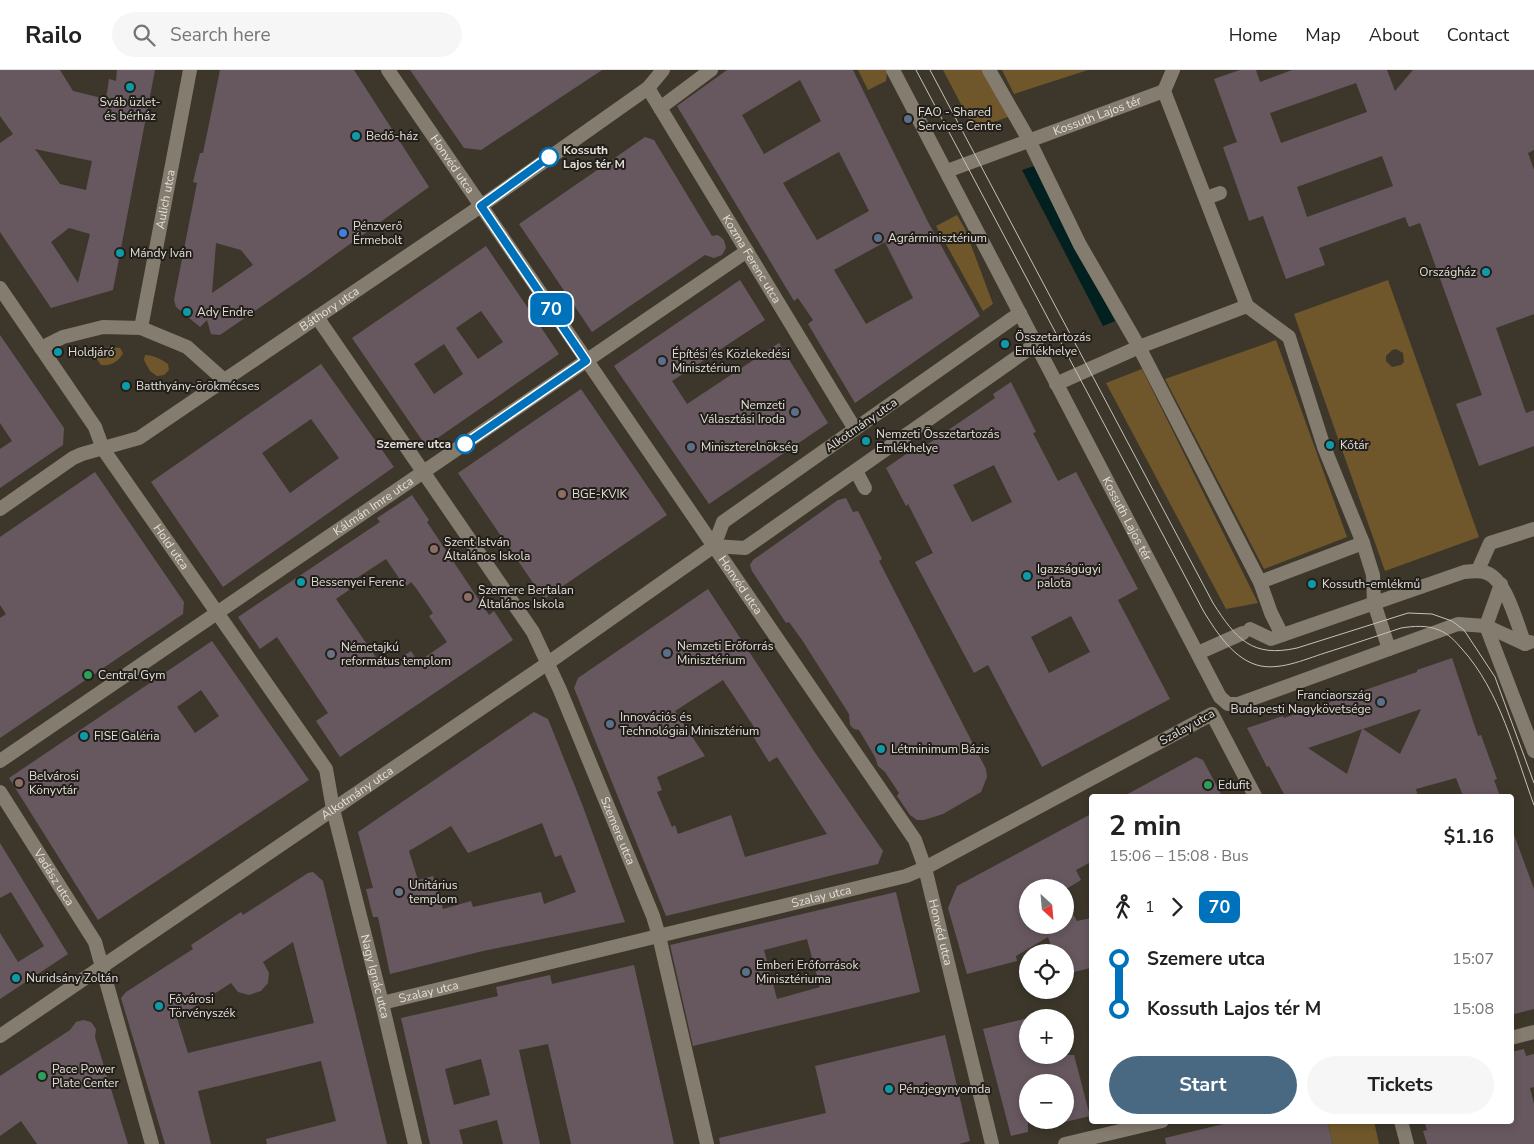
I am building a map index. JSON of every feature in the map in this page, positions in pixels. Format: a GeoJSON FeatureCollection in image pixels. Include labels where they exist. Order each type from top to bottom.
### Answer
{"type":"FeatureCollection","features":[{"type":"Feature","properties":{"kind":"street","name":"Aulich utca"},"geometry":{"type":"LineString","coordinates":[[141,328],[190,70]]}},
{"type":"Feature","properties":{"kind":"street","name":"Honvéd utca"},"geometry":{"type":"LineString","coordinates":[[388,70],[915,840],[925,868],[992,1144]]}},
{"type":"Feature","properties":{"kind":"street","name":"Báthory utca"},"geometry":{"type":"LineString","coordinates":[[0,509],[73,458],[139,438],[481,206],[648,88],[662,70]]}},
{"type":"Feature","properties":{"kind":"street"},"geometry":{"type":"LineString","coordinates":[[660,108],[712,70]]}},
{"type":"Feature","properties":{"kind":"street","name":"Kossuth Lajos tér"},"geometry":{"type":"LineString","coordinates":[[893,70],[1220,697],[1228,704]]}},
{"type":"Feature","properties":{"kind":"street"},"geometry":{"type":"LineString","coordinates":[[989,70],[1029,140],[1080,245],[1140,347],[1260,582],[1270,613],[1282,635]]}},
{"type":"Feature","properties":{"kind":"street"},"geometry":{"type":"LineString","coordinates":[[1172,70],[1164,91],[1247,306],[1289,337],[1314,408],[1324,447],[1363,543],[1373,575],[1374,603],[1389,648]]}},
{"type":"Feature","properties":{"kind":"street","name":"Kozma Ferenc utca"},"geometry":{"type":"LineString","coordinates":[[648,88],[855,429]]}},
{"type":"Feature","properties":{"kind":"street","name":"Kossuth Lajos tér"},"geometry":{"type":"LineString","coordinates":[[946,171],[1164,91]]}},
{"type":"Feature","properties":{"kind":"street"},"geometry":{"type":"LineString","coordinates":[[1206,198],[1220,193]]}},
{"type":"Feature","properties":{"kind":"street","name":"Kálmán Imre utca"},"geometry":{"type":"LineString","coordinates":[[0,761],[747,250]]}},
{"type":"Feature","properties":{"kind":"street","name":"Hold utca"},"geometry":{"type":"LineString","coordinates":[[0,288],[94,427],[103,449],[326,769],[333,809]]}},
{"type":"Feature","properties":{"kind":"street"},"geometry":{"type":"LineString","coordinates":[[1056,384],[1140,347],[1247,306]]}},
{"type":"Feature","properties":{"kind":"street","name":"Alkotmány utca"},"geometry":{"type":"LineString","coordinates":[[0,1036],[548,663],[714,546],[723,522],[1020,313]]}},
{"type":"Feature","properties":{"kind":"street","name":"Szemere utca"},"geometry":{"type":"LineString","coordinates":[[318,317],[533,632],[548,663],[649,907],[658,936],[707,1144]]}},
{"type":"Feature","properties":{"kind":"street"},"geometry":{"type":"LineString","coordinates":[[41,348],[63,337],[103,327],[141,328],[187,347],[224,380]]}},
{"type":"Feature","properties":{"kind":"street"},"geometry":{"type":"LineString","coordinates":[[714,546],[746,548],[1036,344]]}},
{"type":"Feature","properties":{"kind":"street"},"geometry":{"type":"LineString","coordinates":[[856,471],[865,488]]}},
{"type":"Feature","properties":{"kind":"street"},"geometry":{"type":"LineString","coordinates":[[1478,570],[1490,543],[1534,529]]}},
{"type":"Feature","properties":{"kind":"street"},"geometry":{"type":"LineString","coordinates":[[1260,582],[1363,543]]}},
{"type":"Feature","properties":{"kind":"street"},"geometry":{"type":"LineString","coordinates":[[1198,654],[1246,631],[1271,639],[1464,572],[1478,570],[1489,573],[1501,584],[1530,643]]}},
{"type":"Feature","properties":{"kind":"street"},"geometry":{"type":"LineString","coordinates":[[1501,584],[1486,626],[1534,751]]}},
{"type":"Feature","properties":{"kind":"street"},"geometry":{"type":"LineString","coordinates":[[1228,704],[1238,704],[1458,624],[1486,626],[1530,643]]}},
{"type":"Feature","properties":{"kind":"street","name":"Szalay utca"},"geometry":{"type":"LineString","coordinates":[[382,1003],[906,876],[925,868],[1228,704]]}},
{"type":"Feature","properties":{"kind":"street"},"geometry":{"type":"LineString","coordinates":[[1212,714],[1254,794]]}},
{"type":"Feature","properties":{"kind":"street","name":"Vadász utca"},"geometry":{"type":"LineString","coordinates":[[0,792],[95,942],[152,1144]]}},
{"type":"Feature","properties":{"kind":"street","name":"Nagy Ignác utca"},"geometry":{"type":"LineString","coordinates":[[333,809],[415,1144]]}},
{"type":"Feature","properties":{"kind":"street"},"geometry":{"type":"LineString","coordinates":[[1514,1037],[1534,1032]]}},
{"type":"Feature","properties":{"kind":"street"},"geometry":{"type":"LineString","coordinates":[[1065,1144],[1149,1124]]}},
{"type":"Feature","properties":{"kind":"street"},"geometry":{"type":"LineString","coordinates":[[1402,1124],[1407,1144]]}},
{"type":"Feature","properties":{"kind":"shaded area"},"geometry":{"type":"Polygon","coordinates":[[[858,70],[886,70],[886,81],[868,90],[858,70]]]}},
{"type":"Feature","properties":{"kind":"shaded area"},"geometry":{"type":"Polygon","coordinates":[[[943,70],[984,70],[1008,117],[974,129],[943,70]]]}},
{"type":"Feature","properties":{"kind":"shaded area"},"geometry":{"type":"Polygon","coordinates":[[[1002,70],[1088,70],[1014,94],[1002,70]]]}},
{"type":"Feature","properties":{"kind":"shaded area"},"geometry":{"type":"Polygon","coordinates":[[[957,215],[965,229],[993,304],[983,311],[936,226],[957,215]]]}},
{"type":"Feature","properties":{"kind":"shaded area"},"geometry":{"type":"Polygon","coordinates":[[[1388,280],[1479,537],[1385,571],[1294,314],[1388,280]],[[1396,349],[1392,350],[1386,356],[1386,361],[1392,367],[1401,365],[1404,362],[1403,353],[1396,349]]]}},
{"type":"Feature","properties":{"kind":"shaded area"},"geometry":{"type":"Polygon","coordinates":[[[1276,340],[1347,537],[1264,569],[1165,379],[1276,340]]]}},
{"type":"Feature","properties":{"kind":"shaded area"},"geometry":{"type":"Polygon","coordinates":[[[109,347],[120,348],[123,353],[114,363],[101,365],[96,358],[96,351],[109,347]]]}},
{"type":"Feature","properties":{"kind":"shaded area"},"geometry":{"type":"Polygon","coordinates":[[[145,355],[165,362],[168,364],[169,370],[164,375],[157,376],[150,371],[144,360],[145,355]]]}},
{"type":"Feature","properties":{"kind":"shaded area"},"geometry":{"type":"Polygon","coordinates":[[[1142,369],[1258,603],[1226,609],[1106,383],[1142,369]]]}},
{"type":"Feature","properties":{"kind":"shaded area"},"geometry":{"type":"Polygon","coordinates":[[[1328,1124],[1375,1124],[1379,1144],[1333,1144],[1328,1124]]]}},
{"type":"Feature","properties":{"kind":"water"},"geometry":{"type":"Polygon","coordinates":[[[1034,166],[1115,321],[1103,326],[1022,170],[1034,166]]]}},
{"type":"Feature","properties":{"kind":"building"},"geometry":{"type":"Polygon","coordinates":[[[0,70],[60,70],[73,91],[106,99],[109,79],[116,81],[117,70],[155,70],[113,290],[51,308],[0,232],[0,143],[13,134],[0,116],[0,70]],[[35,149],[60,184],[86,190],[92,161],[35,149]],[[69,228],[51,242],[78,283],[90,234],[69,228]]]}},
{"type":"Feature","properties":{"kind":"building"},"geometry":{"type":"Polygon","coordinates":[[[220,70],[354,70],[429,187],[220,335],[211,334],[207,320],[200,327],[176,307],[174,300],[197,183],[193,182],[200,153],[203,153],[220,70]],[[216,243],[212,293],[253,265],[241,250],[216,243]]]}},
{"type":"Feature","properties":{"kind":"building"},"geometry":{"type":"Polygon","coordinates":[[[410,70],[602,70],[481,150],[464,148],[410,70]]]}},
{"type":"Feature","properties":{"kind":"building","name":"Agrárminisztérium"},"geometry":{"type":"Polygon","coordinates":[[[727,70],[853,70],[928,222],[980,316],[855,403],[808,324],[813,320],[798,298],[794,301],[677,106],[727,70]],[[800,80],[742,115],[764,154],[821,121],[800,80]],[[839,152],[783,183],[817,240],[869,211],[839,152]],[[885,242],[834,270],[866,324],[913,298],[885,242]]]}},
{"type":"Feature","properties":{"kind":"building","name":"Országház"},"geometry":{"type":"Polygon","coordinates":[[[1240,70],[1256,70],[1260,82],[1292,70],[1387,70],[1395,91],[1413,70],[1534,70],[1534,150],[1528,153],[1534,170],[1534,314],[1496,328],[1526,413],[1534,410],[1534,446],[1479,466],[1456,404],[1482,395],[1420,223],[1409,227],[1405,217],[1319,248],[1325,265],[1286,279],[1263,216],[1249,221],[1223,147],[1237,142],[1214,79],[1240,70]],[[1356,83],[1270,113],[1281,143],[1367,112],[1356,83]],[[1382,156],[1297,187],[1307,217],[1393,186],[1382,156]]]}},
{"type":"Feature","properties":{"kind":"building"},"geometry":{"type":"Polygon","coordinates":[[[645,137],[654,140],[712,236],[718,235],[724,240],[726,248],[722,255],[714,258],[705,255],[592,332],[519,224],[645,137]]]}},
{"type":"Feature","properties":{"kind":"building"},"geometry":{"type":"Polygon","coordinates":[[[486,246],[559,354],[426,446],[352,338],[486,246]],[[481,311],[456,328],[478,359],[503,342],[481,311]],[[444,344],[414,364],[434,394],[463,374],[444,344]]]}},
{"type":"Feature","properties":{"kind":"building"},"geometry":{"type":"Polygon","coordinates":[[[740,280],[765,320],[672,381],[687,404],[779,343],[828,423],[709,504],[614,366],[740,280]]]}},
{"type":"Feature","properties":{"kind":"building"},"geometry":{"type":"Polygon","coordinates":[[[0,335],[64,428],[63,445],[0,488],[0,449],[12,441],[0,423],[0,335]]]}},
{"type":"Feature","properties":{"kind":"building"},"geometry":{"type":"Polygon","coordinates":[[[321,364],[394,467],[223,587],[151,482],[321,364]],[[311,419],[262,453],[290,493],[339,458],[311,419]]]}},
{"type":"Feature","properties":{"kind":"building","name":"Igazságügyi palota"},"geometry":{"type":"Polygon","coordinates":[[[1011,382],[1036,432],[1033,433],[1058,481],[1076,472],[1138,589],[1118,600],[1170,699],[1042,767],[988,665],[974,673],[915,562],[933,553],[908,504],[906,506],[886,468],[912,450],[915,453],[995,398],[993,394],[1011,382]],[[994,465],[953,485],[972,522],[1012,502],[994,465]],[[1071,616],[1031,637],[1049,673],[1090,652],[1071,616]]]}},
{"type":"Feature","properties":{"kind":"building","name":"BGE-KVIK"},"geometry":{"type":"Polygon","coordinates":[[[581,389],[667,515],[544,599],[458,473],[581,389]]]}},
{"type":"Feature","properties":{"kind":"building"},"geometry":{"type":"Polygon","coordinates":[[[95,472],[184,602],[183,614],[0,738],[0,618],[6,614],[0,605],[0,537],[95,472]]]}},
{"type":"Feature","properties":{"kind":"building"},"geometry":{"type":"Polygon","coordinates":[[[412,495],[429,520],[427,522],[489,615],[494,611],[513,640],[340,757],[316,721],[328,713],[277,637],[260,649],[238,617],[380,522],[377,518],[412,495]],[[386,559],[346,585],[349,590],[336,599],[384,669],[411,651],[418,662],[447,642],[429,616],[433,613],[416,588],[411,582],[405,587],[386,559]]]}},
{"type":"Feature","properties":{"kind":"building"},"geometry":{"type":"Polygon","coordinates":[[[846,498],[853,512],[858,511],[882,559],[879,561],[986,769],[987,777],[981,792],[943,814],[924,820],[917,820],[910,815],[897,796],[899,793],[885,772],[878,766],[875,757],[859,730],[854,729],[850,725],[849,714],[802,640],[789,622],[786,623],[750,565],[753,560],[838,500],[846,498]]]}},
{"type":"Feature","properties":{"kind":"building"},"geometry":{"type":"Polygon","coordinates":[[[708,589],[816,754],[883,851],[878,864],[666,916],[574,688],[578,678],[708,589]],[[723,680],[675,711],[705,756],[657,777],[662,790],[657,792],[672,827],[675,825],[678,834],[731,815],[745,857],[827,834],[777,757],[769,762],[751,733],[756,730],[723,680]]]}},
{"type":"Feature","properties":{"kind":"building"},"geometry":{"type":"Polygon","coordinates":[[[212,641],[309,780],[98,920],[9,778],[212,641]],[[201,690],[177,707],[195,733],[219,716],[201,690]]]}},
{"type":"Feature","properties":{"kind":"building"},"geometry":{"type":"Polygon","coordinates":[[[1452,658],[1478,736],[1481,735],[1497,779],[1494,780],[1499,794],[1462,794],[1456,778],[1416,789],[1417,794],[1284,794],[1269,766],[1267,767],[1247,728],[1283,716],[1284,718],[1417,672],[1417,670],[1452,658]],[[1421,709],[1363,729],[1400,754],[1421,709]],[[1362,729],[1308,748],[1347,774],[1362,729]]]}},
{"type":"Feature","properties":{"kind":"building"},"geometry":{"type":"Polygon","coordinates":[[[534,712],[548,719],[582,804],[625,922],[483,951],[390,974],[378,917],[373,917],[366,889],[373,888],[358,832],[534,712]],[[542,823],[468,853],[451,826],[409,851],[418,880],[433,876],[443,909],[471,901],[473,907],[541,892],[544,904],[576,892],[561,855],[555,857],[542,823]]]}},
{"type":"Feature","properties":{"kind":"building"},"geometry":{"type":"Polygon","coordinates":[[[1196,757],[1203,760],[1221,794],[1128,794],[1196,757]]]}},
{"type":"Feature","properties":{"kind":"building"},"geometry":{"type":"Polygon","coordinates":[[[1089,815],[1089,863],[1076,870],[1081,880],[1074,884],[1074,879],[1019,879],[1019,934],[1074,934],[1074,916],[1077,921],[1089,918],[1089,968],[1074,972],[1074,944],[1050,944],[1048,937],[1036,944],[1019,944],[1019,954],[1016,956],[1017,961],[967,974],[948,908],[957,886],[1089,815]]]}},
{"type":"Feature","properties":{"kind":"building"},"geometry":{"type":"Polygon","coordinates":[[[1514,835],[1534,889],[1534,1009],[1514,1014],[1514,835]]]}},
{"type":"Feature","properties":{"kind":"building"},"geometry":{"type":"Polygon","coordinates":[[[0,843],[68,954],[0,999],[0,933],[18,962],[44,946],[11,892],[0,898],[0,843]]]}},
{"type":"Feature","properties":{"kind":"building","name":"Fővárosi Törvényszék"},"geometry":{"type":"Polygon","coordinates":[[[313,872],[323,881],[387,1144],[267,1144],[266,1139],[336,1121],[321,1061],[198,1091],[211,1144],[165,1144],[121,998],[126,992],[193,949],[191,945],[241,912],[243,915],[308,873],[313,872]],[[293,942],[263,962],[269,973],[268,983],[261,991],[249,995],[238,992],[231,983],[177,1018],[188,1053],[314,1023],[293,942]]]}},
{"type":"Feature","properties":{"kind":"building","name":"Emberi Erőforrások Minisztériuma"},"geometry":{"type":"Polygon","coordinates":[[[896,892],[920,992],[693,1046],[670,945],[896,892]],[[807,939],[764,950],[777,999],[820,987],[807,939]]]}},
{"type":"Feature","properties":{"kind":"building"},"geometry":{"type":"Polygon","coordinates":[[[634,965],[674,1144],[571,1144],[548,1044],[519,1050],[540,1144],[503,1144],[497,1120],[459,1130],[463,1144],[430,1144],[401,1018],[498,996],[496,987],[550,975],[552,984],[634,965]],[[481,1059],[445,1069],[454,1105],[490,1095],[481,1059]]]}},
{"type":"Feature","properties":{"kind":"building"},"geometry":{"type":"Polygon","coordinates":[[[83,1020],[91,1022],[96,1029],[95,1037],[128,1144],[37,1144],[21,1121],[0,1136],[0,1076],[70,1030],[76,1022],[83,1020]]]}},
{"type":"Feature","properties":{"kind":"building"},"geometry":{"type":"Polygon","coordinates":[[[1019,1020],[1019,1064],[1074,1064],[1074,1055],[1089,1116],[1074,1120],[1074,1074],[1019,1074],[1019,1129],[1028,1129],[1028,1132],[1011,1136],[983,1029],[1019,1020]]]}},
{"type":"Feature","properties":{"kind":"building","name":"Pénzjegynyomda"},"geometry":{"type":"Polygon","coordinates":[[[945,1035],[970,1141],[959,1144],[720,1144],[719,1138],[826,1113],[815,1066],[945,1035]]]}},
{"type":"Feature","properties":{"kind":"building"},"geometry":{"type":"Polygon","coordinates":[[[1524,1049],[1526,1056],[1534,1054],[1534,1087],[1530,1088],[1534,1104],[1534,1144],[1427,1144],[1423,1131],[1427,1130],[1425,1124],[1514,1124],[1514,1051],[1524,1049]]]}},
{"type":"Feature","properties":{"kind":"building"},"geometry":{"type":"Polygon","coordinates":[[[1223,1124],[1328,1124],[1333,1144],[1166,1144],[1165,1138],[1223,1124]]]}},
{"type":"Feature","properties":{"kind":"tram line"},"geometry":{"type":"LineString","coordinates":[[916,70],[1204,612],[1221,637],[1243,658],[1252,663],[1269,667],[1295,663],[1401,628],[1416,626],[1434,628],[1443,632],[1452,638],[1462,649],[1487,684],[1505,723],[1534,805]]}},
{"type":"Feature","properties":{"kind":"tram line"},"geometry":{"type":"LineString","coordinates":[[930,70],[1213,603],[1230,627],[1238,636],[1257,648],[1281,650],[1297,648],[1408,613],[1432,614],[1452,621],[1464,630],[1495,677],[1534,783]]}},
{"type":"Feature","properties":{"kind":"bus line","name":"70"},"geometry":{"type":"LineString","coordinates":[[465,444],[586,361],[481,206],[549,157]]}},
{"type":"Feature","properties":{"kind":"place","name":"Sváb üzlet- és bérház"},"geometry":{"type":"Point","coordinates":[130,87]}},
{"type":"Feature","properties":{"kind":"place","name":"FAO - Shared Services Centre"},"geometry":{"type":"Point","coordinates":[908,119]}},
{"type":"Feature","properties":{"kind":"place","name":"Bedő-ház"},"geometry":{"type":"Point","coordinates":[356,136]}},
{"type":"Feature","properties":{"kind":"place","name":"Kossuth Lajos tér M"},"geometry":{"type":"Point","coordinates":[549,157]}},
{"type":"Feature","properties":{"kind":"place","name":"Pénzverő Érmebolt"},"geometry":{"type":"Point","coordinates":[343,233]}},
{"type":"Feature","properties":{"kind":"place","name":"Agrárminisztérium"},"geometry":{"type":"Point","coordinates":[878,238]}},
{"type":"Feature","properties":{"kind":"place","name":"Mándy Iván"},"geometry":{"type":"Point","coordinates":[120,253]}},
{"type":"Feature","properties":{"kind":"place","name":"Országház"},"geometry":{"type":"Point","coordinates":[1486,272]}},
{"type":"Feature","properties":{"kind":"place","name":"Ady Endre"},"geometry":{"type":"Point","coordinates":[187,312]}},
{"type":"Feature","properties":{"kind":"place","name":"Összetartozás Emlékhelye"},"geometry":{"type":"Point","coordinates":[1005,344]}},
{"type":"Feature","properties":{"kind":"place","name":"Holdjáró"},"geometry":{"type":"Point","coordinates":[58,352]}},
{"type":"Feature","properties":{"kind":"place","name":"Építési és Közlekedési Minisztérium"},"geometry":{"type":"Point","coordinates":[662,361]}},
{"type":"Feature","properties":{"kind":"place","name":"Batthyány-örökmécses"},"geometry":{"type":"Point","coordinates":[126,386]}},
{"type":"Feature","properties":{"kind":"place","name":"Nemzeti Választási Iroda"},"geometry":{"type":"Point","coordinates":[795,412]}},
{"type":"Feature","properties":{"kind":"place","name":"Nemzeti Összetartozás Emlékhelye"},"geometry":{"type":"Point","coordinates":[866,441]}},
{"type":"Feature","properties":{"kind":"place","name":"Szemere utca"},"geometry":{"type":"Point","coordinates":[465,444]}},
{"type":"Feature","properties":{"kind":"place","name":"Kőtár"},"geometry":{"type":"Point","coordinates":[1330,445]}},
{"type":"Feature","properties":{"kind":"place","name":"Miniszterelnökség"},"geometry":{"type":"Point","coordinates":[691,447]}},
{"type":"Feature","properties":{"kind":"place","name":"BGE-KVIK"},"geometry":{"type":"Point","coordinates":[562,494]}},
{"type":"Feature","properties":{"kind":"place","name":"Szent István Általános Iskola"},"geometry":{"type":"Point","coordinates":[434,549]}},
{"type":"Feature","properties":{"kind":"place","name":"Igazságügyi palota"},"geometry":{"type":"Point","coordinates":[1027,576]}},
{"type":"Feature","properties":{"kind":"place","name":"Bessenyei Ferenc"},"geometry":{"type":"Point","coordinates":[301,582]}},
{"type":"Feature","properties":{"kind":"place","name":"Kossuth-emlékmű"},"geometry":{"type":"Point","coordinates":[1312,584]}},
{"type":"Feature","properties":{"kind":"place","name":"Szemere Bertalan Általános Iskola"},"geometry":{"type":"Point","coordinates":[468,597]}},
{"type":"Feature","properties":{"kind":"place","name":"Nemzeti Erőforrás Minisztérium"},"geometry":{"type":"Point","coordinates":[667,653]}},
{"type":"Feature","properties":{"kind":"place","name":"Németajkú református templom"},"geometry":{"type":"Point","coordinates":[331,654]}},
{"type":"Feature","properties":{"kind":"place","name":"Central Gym"},"geometry":{"type":"Point","coordinates":[88,675]}},
{"type":"Feature","properties":{"kind":"place","name":"Franciaország Budapesti Nagykövetsége"},"geometry":{"type":"Point","coordinates":[1381,702]}},
{"type":"Feature","properties":{"kind":"place","name":"Innovációs és Technológiai Minisztérium"},"geometry":{"type":"Point","coordinates":[610,724]}},
{"type":"Feature","properties":{"kind":"place","name":"FISE Galéria"},"geometry":{"type":"Point","coordinates":[84,736]}},
{"type":"Feature","properties":{"kind":"place","name":"Létminimum Bázis"},"geometry":{"type":"Point","coordinates":[881,749]}},
{"type":"Feature","properties":{"kind":"place","name":"Belvárosi Könyvtár"},"geometry":{"type":"Point","coordinates":[19,783]}},
{"type":"Feature","properties":{"kind":"place","name":"Edufit"},"geometry":{"type":"Point","coordinates":[1208,785]}},
{"type":"Feature","properties":{"kind":"place","name":"Unitárius templom"},"geometry":{"type":"Point","coordinates":[399,892]}},
{"type":"Feature","properties":{"kind":"place","name":"Emberi Erőforrások Minisztériuma"},"geometry":{"type":"Point","coordinates":[746,972]}},
{"type":"Feature","properties":{"kind":"place","name":"Nuridsány Zoltán"},"geometry":{"type":"Point","coordinates":[16,978]}},
{"type":"Feature","properties":{"kind":"place","name":"Fővárosi Törvényszék"},"geometry":{"type":"Point","coordinates":[159,1006]}},
{"type":"Feature","properties":{"kind":"place","name":"Pace Power Plate Center"},"geometry":{"type":"Point","coordinates":[42,1076]}},
{"type":"Feature","properties":{"kind":"place","name":"Pénzjegynyomda"},"geometry":{"type":"Point","coordinates":[889,1089]}}]}
